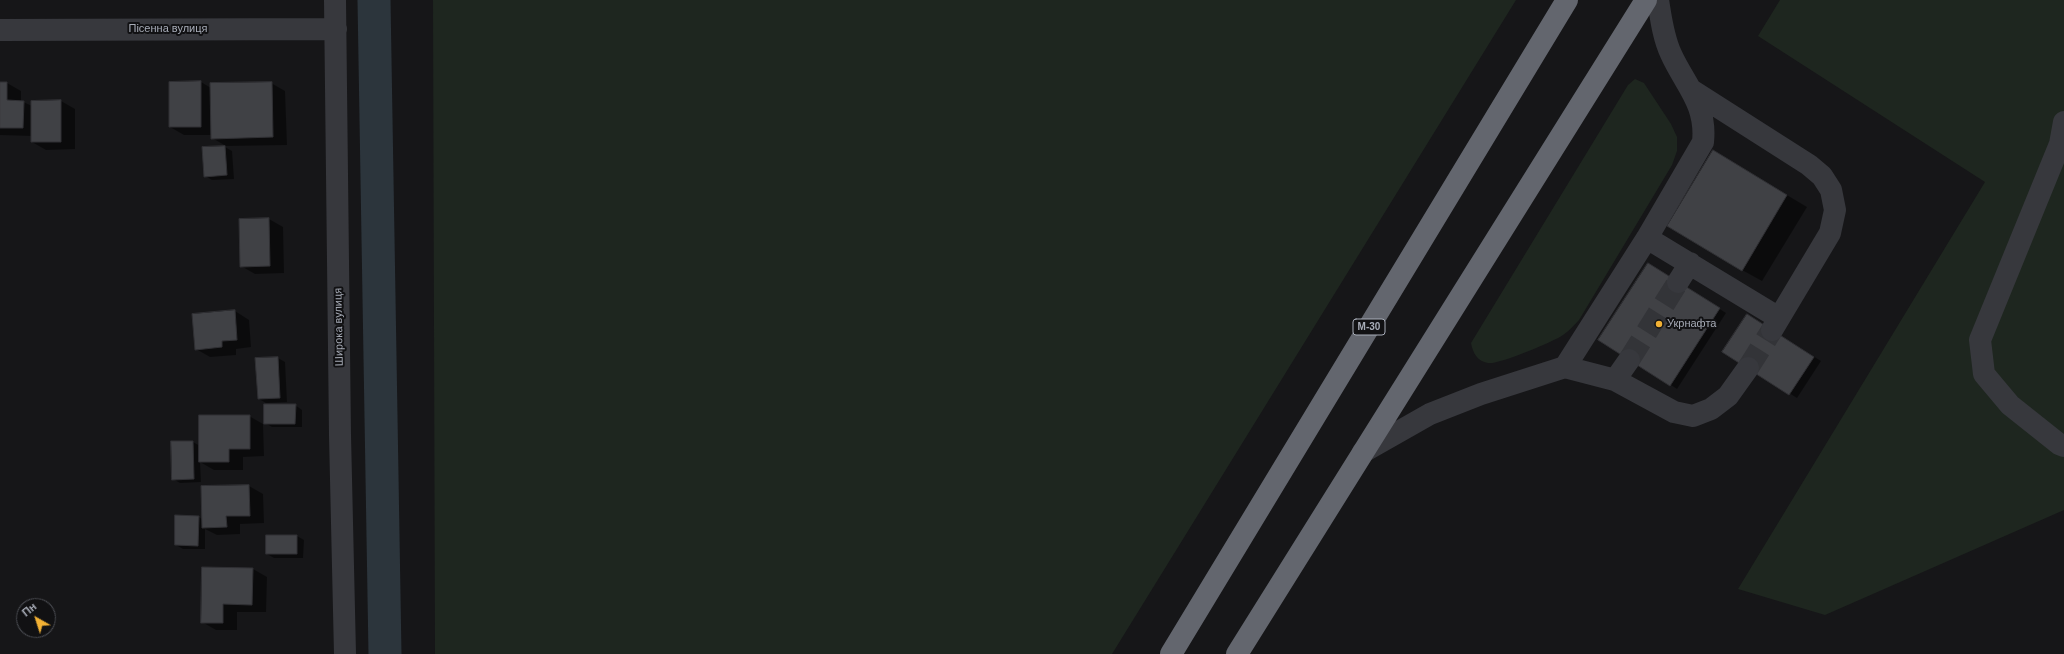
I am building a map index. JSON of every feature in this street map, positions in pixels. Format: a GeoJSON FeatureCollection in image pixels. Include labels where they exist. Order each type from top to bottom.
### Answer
{"type":"FeatureCollection","features":[{"type":"Feature","properties":{"kind":"highway","name":"М-30"},"geometry":{"type":"LineString","coordinates":[[1171,654],[1566,0]]}},
{"type":"Feature","properties":{"kind":"highway"},"geometry":{"type":"LineString","coordinates":[[1236,654],[1646,0]]}},
{"type":"Feature","properties":{"kind":"street","name":"Широка вулиця"},"geometry":{"type":"LineString","coordinates":[[335,0],[340,435],[345,654]]}},
{"type":"Feature","properties":{"kind":"street"},"geometry":{"type":"LineString","coordinates":[[1565,367],[1648,238],[1703,142],[1704,128],[1693,91],[1671,54],[1664,33],[1658,0]]}},
{"type":"Feature","properties":{"kind":"street","name":"Пісенна вулиця"},"geometry":{"type":"LineString","coordinates":[[0,30],[336,29]]}},
{"type":"Feature","properties":{"kind":"street"},"geometry":{"type":"LineString","coordinates":[[1648,238],[1690,263],[1776,324],[1830,233],[1835,210],[1831,190],[1822,176],[1810,165],[1693,91]]}},
{"type":"Feature","properties":{"kind":"street"},"geometry":{"type":"LineString","coordinates":[[2064,122],[2060,144],[1980,340],[1984,374],[2010,405],[2059,444],[2064,446]]}},
{"type":"Feature","properties":{"kind":"street"},"geometry":{"type":"LineString","coordinates":[[1678,282],[1690,263]]}},
{"type":"Feature","properties":{"kind":"street"},"geometry":{"type":"LineString","coordinates":[[1615,380],[1629,360]]}},
{"type":"Feature","properties":{"kind":"street"},"geometry":{"type":"LineString","coordinates":[[1363,452],[1430,414],[1481,394],[1565,367],[1615,380],[1674,412],[1693,416],[1711,409],[1728,396],[1748,368]]}},
{"type":"Feature","properties":{"kind":"shaded area"},"geometry":{"type":"Polygon","coordinates":[[[433,0],[1516,0],[1112,654],[435,654],[433,0]]]}},
{"type":"Feature","properties":{"kind":"shaded area"},"geometry":{"type":"Polygon","coordinates":[[[1780,0],[2064,0],[2064,510],[1825,615],[1738,589],[1985,182],[1758,36],[1780,0]]]}},
{"type":"Feature","properties":{"kind":"shaded area"},"geometry":{"type":"Polygon","coordinates":[[[1635,79],[1644,83],[1671,124],[1677,137],[1677,151],[1672,165],[1579,320],[1565,333],[1538,347],[1494,363],[1484,362],[1474,353],[1471,343],[1628,85],[1635,79]]]}},
{"type":"Feature","properties":{"kind":"building"},"geometry":{"type":"Polygon","coordinates":[[[201,81],[201,127],[169,127],[169,82],[201,81]]]}},
{"type":"Feature","properties":{"kind":"building"},"geometry":{"type":"Polygon","coordinates":[[[0,82],[7,82],[7,100],[24,101],[23,128],[0,128],[0,82]]]}},
{"type":"Feature","properties":{"kind":"building"},"geometry":{"type":"Polygon","coordinates":[[[272,82],[273,137],[211,139],[210,83],[272,82]]]}},
{"type":"Feature","properties":{"kind":"building"},"geometry":{"type":"Polygon","coordinates":[[[61,100],[61,142],[31,142],[31,101],[61,100]]]}},
{"type":"Feature","properties":{"kind":"building"},"geometry":{"type":"Polygon","coordinates":[[[225,146],[227,175],[204,177],[202,147],[225,146]]]}},
{"type":"Feature","properties":{"kind":"building"},"geometry":{"type":"Polygon","coordinates":[[[1713,150],[1787,195],[1742,271],[1667,226],[1713,150]]]}},
{"type":"Feature","properties":{"kind":"building"},"geometry":{"type":"Polygon","coordinates":[[[269,218],[270,266],[240,267],[239,219],[269,218]]]}},
{"type":"Feature","properties":{"kind":"building","name":"Укрнафта"},"geometry":{"type":"Polygon","coordinates":[[[1648,263],[1720,308],[1670,386],[1598,340],[1648,263]]]}},
{"type":"Feature","properties":{"kind":"building"},"geometry":{"type":"Polygon","coordinates":[[[235,310],[237,340],[222,341],[222,347],[195,350],[192,314],[235,310]]]}},
{"type":"Feature","properties":{"kind":"building"},"geometry":{"type":"Polygon","coordinates":[[[1747,314],[1814,357],[1789,395],[1722,352],[1747,314]]]}},
{"type":"Feature","properties":{"kind":"building"},"geometry":{"type":"Polygon","coordinates":[[[278,357],[280,398],[258,399],[255,358],[278,357]]]}},
{"type":"Feature","properties":{"kind":"building"},"geometry":{"type":"Polygon","coordinates":[[[264,404],[296,404],[295,424],[264,424],[264,404]]]}},
{"type":"Feature","properties":{"kind":"building"},"geometry":{"type":"Polygon","coordinates":[[[199,415],[250,415],[250,449],[229,449],[229,462],[199,462],[199,415]]]}},
{"type":"Feature","properties":{"kind":"building"},"geometry":{"type":"Polygon","coordinates":[[[171,441],[193,441],[194,479],[172,480],[171,441]]]}},
{"type":"Feature","properties":{"kind":"building"},"geometry":{"type":"Polygon","coordinates":[[[249,485],[250,516],[226,516],[227,527],[202,528],[201,486],[249,485]]]}},
{"type":"Feature","properties":{"kind":"building"},"geometry":{"type":"Polygon","coordinates":[[[175,515],[199,516],[198,546],[175,545],[175,515]]]}},
{"type":"Feature","properties":{"kind":"building"},"geometry":{"type":"Polygon","coordinates":[[[266,535],[297,535],[297,554],[266,554],[266,535]]]}},
{"type":"Feature","properties":{"kind":"building"},"geometry":{"type":"Polygon","coordinates":[[[202,567],[253,568],[252,605],[223,604],[223,623],[201,623],[202,567]]]}},
{"type":"Feature","properties":{"kind":"waterway"},"geometry":{"type":"LineString","coordinates":[[374,0],[385,654]]}},
{"type":"Feature","properties":{"kind":"tunnel"},"geometry":{"type":"LineString","coordinates":[[1629,360],[1678,282]]}},
{"type":"Feature","properties":{"kind":"tunnel"},"geometry":{"type":"LineString","coordinates":[[1748,368],[1772,330]]}},
{"type":"Feature","properties":{"kind":"place","name":"Укрнафта"},"geometry":{"type":"Point","coordinates":[1659,324]}}]}
